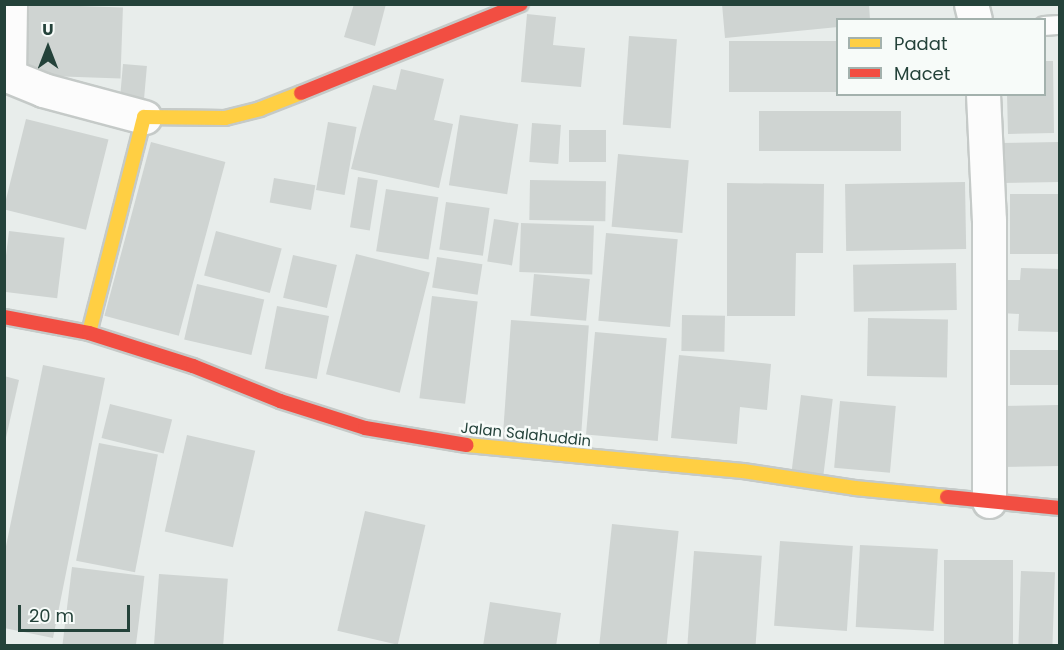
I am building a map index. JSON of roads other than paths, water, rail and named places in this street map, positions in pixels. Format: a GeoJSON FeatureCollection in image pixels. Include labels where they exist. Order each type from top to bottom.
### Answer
{"type":"FeatureCollection","features":[{"type":"Feature","properties":{"kind":"street"},"geometry":{"type":"LineString","coordinates":[[10,4],[9,75],[43,90],[144,117],[225,118],[260,109],[521,4]]}},
{"type":"Feature","properties":{"kind":"street"},"geometry":{"type":"LineString","coordinates":[[983,96],[989,220],[989,501]]}},
{"type":"Feature","properties":{"kind":"street"},"geometry":{"type":"LineString","coordinates":[[89,333],[144,117]]}},
{"type":"Feature","properties":{"kind":"street","name":"Jalan Salahuddin"},"geometry":{"type":"LineString","coordinates":[[4,317],[89,333],[193,366],[280,401],[365,428],[454,444],[743,471],[855,488],[1059,508]]}}]}
